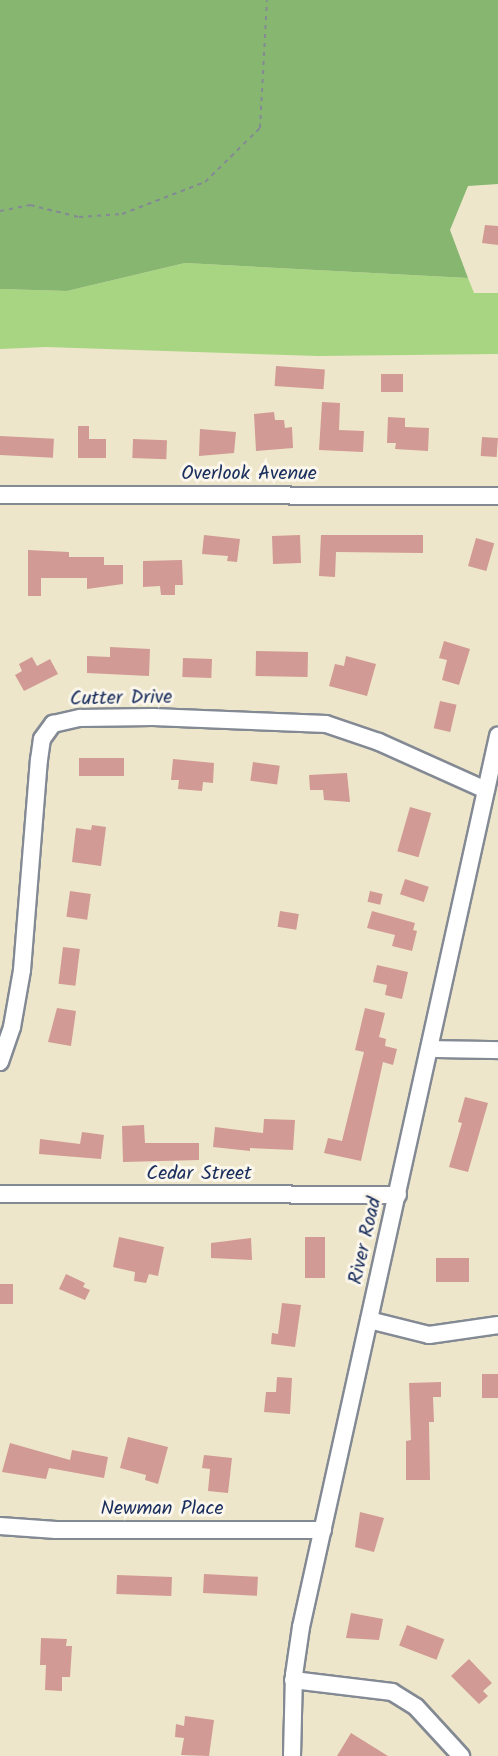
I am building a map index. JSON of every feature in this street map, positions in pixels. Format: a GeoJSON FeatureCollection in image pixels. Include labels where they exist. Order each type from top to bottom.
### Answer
{"type":"FeatureCollection","features":[{"type":"Feature","properties":{"kind":"street","name":"Overlook Avenue"},"geometry":{"type":"LineString","coordinates":[[0,495],[498,496]]}},
{"type":"Feature","properties":{"kind":"street","name":"Cutter Drive"},"geometry":{"type":"LineString","coordinates":[[0,1062],[12,1027],[22,970],[42,739],[53,724],[80,718],[153,717],[326,724],[362,735],[486,790]]}},
{"type":"Feature","properties":{"kind":"street","name":"River Road"},"geometry":{"type":"LineString","coordinates":[[292,1756],[293,1680],[301,1627],[431,1049],[498,736]]}},
{"type":"Feature","properties":{"kind":"street"},"geometry":{"type":"LineString","coordinates":[[431,1049],[498,1050]]}},
{"type":"Feature","properties":{"kind":"street","name":"Cedar Street"},"geometry":{"type":"LineString","coordinates":[[0,1194],[398,1195]]}},
{"type":"Feature","properties":{"kind":"street"},"geometry":{"type":"LineString","coordinates":[[369,1320],[429,1335],[498,1325]]}},
{"type":"Feature","properties":{"kind":"street","name":"Newman Place"},"geometry":{"type":"LineString","coordinates":[[0,1526],[56,1530],[323,1530]]}},
{"type":"Feature","properties":{"kind":"street"},"geometry":{"type":"LineString","coordinates":[[293,1680],[392,1692],[416,1707],[461,1756]]}},
{"type":"Feature","properties":{"kind":"path"},"geometry":{"type":"LineString","coordinates":[[0,211],[30,205],[79,217],[122,214],[205,182],[260,128],[267,0]]}},
{"type":"Feature","properties":{"kind":"green space"},"geometry":{"type":"Polygon","coordinates":[[[0,0],[498,0],[498,184],[468,186],[450,230],[468,278],[185,263],[67,291],[0,289],[0,0]]]}},
{"type":"Feature","properties":{"kind":"green space"},"geometry":{"type":"Polygon","coordinates":[[[185,263],[468,278],[474,293],[498,293],[498,354],[318,356],[46,347],[0,349],[0,289],[67,291],[185,263]]]}},
{"type":"Feature","properties":{"kind":"building"},"geometry":{"type":"Polygon","coordinates":[[[485,225],[498,226],[498,245],[482,243],[485,225]]]}},
{"type":"Feature","properties":{"kind":"building"},"geometry":{"type":"Polygon","coordinates":[[[276,366],[325,369],[323,389],[275,386],[276,366]]]}},
{"type":"Feature","properties":{"kind":"building"},"geometry":{"type":"Polygon","coordinates":[[[381,374],[403,374],[403,392],[381,392],[381,374]]]}},
{"type":"Feature","properties":{"kind":"building"},"geometry":{"type":"Polygon","coordinates":[[[322,402],[340,403],[339,430],[364,431],[363,452],[319,450],[322,402]]]}},
{"type":"Feature","properties":{"kind":"building"},"geometry":{"type":"Polygon","coordinates":[[[274,412],[275,420],[284,420],[285,428],[292,427],[293,448],[256,451],[254,414],[274,412]]]}},
{"type":"Feature","properties":{"kind":"building"},"geometry":{"type":"Polygon","coordinates":[[[388,417],[405,418],[405,427],[429,428],[428,451],[395,449],[396,443],[387,443],[388,417]]]}},
{"type":"Feature","properties":{"kind":"building"},"geometry":{"type":"Polygon","coordinates":[[[78,426],[89,426],[89,439],[106,439],[106,458],[78,458],[78,426]]]}},
{"type":"Feature","properties":{"kind":"building"},"geometry":{"type":"Polygon","coordinates":[[[200,429],[236,432],[234,453],[199,456],[200,429]]]}},
{"type":"Feature","properties":{"kind":"building"},"geometry":{"type":"Polygon","coordinates":[[[0,436],[54,439],[53,458],[0,455],[0,436]]]}},
{"type":"Feature","properties":{"kind":"building"},"geometry":{"type":"Polygon","coordinates":[[[482,437],[498,438],[497,457],[481,456],[482,437]]]}},
{"type":"Feature","properties":{"kind":"building"},"geometry":{"type":"Polygon","coordinates":[[[133,439],[167,440],[166,459],[132,458],[133,439]]]}},
{"type":"Feature","properties":{"kind":"building"},"geometry":{"type":"Polygon","coordinates":[[[204,535],[240,539],[237,562],[227,561],[228,556],[202,554],[204,535]]]}},
{"type":"Feature","properties":{"kind":"building"},"geometry":{"type":"Polygon","coordinates":[[[300,535],[301,563],[273,564],[272,536],[300,535]]]}},
{"type":"Feature","properties":{"kind":"building"},"geometry":{"type":"Polygon","coordinates":[[[321,535],[423,535],[423,553],[336,552],[335,577],[319,576],[321,535]]]}},
{"type":"Feature","properties":{"kind":"building"},"geometry":{"type":"Polygon","coordinates":[[[476,538],[494,543],[486,571],[468,566],[476,538]]]}},
{"type":"Feature","properties":{"kind":"building"},"geometry":{"type":"Polygon","coordinates":[[[28,550],[69,552],[69,557],[104,557],[104,565],[123,565],[123,584],[87,589],[87,578],[41,578],[41,596],[28,596],[28,550]]]}},
{"type":"Feature","properties":{"kind":"building"},"geometry":{"type":"Polygon","coordinates":[[[182,560],[183,585],[175,585],[175,595],[161,595],[160,586],[143,587],[143,561],[182,560]]]}},
{"type":"Feature","properties":{"kind":"building"},"geometry":{"type":"Polygon","coordinates":[[[444,641],[470,649],[459,685],[442,680],[447,660],[439,658],[444,641]]]}},
{"type":"Feature","properties":{"kind":"building"},"geometry":{"type":"Polygon","coordinates":[[[110,647],[150,649],[149,676],[87,673],[87,656],[110,657],[110,647]]]}},
{"type":"Feature","properties":{"kind":"building"},"geometry":{"type":"Polygon","coordinates":[[[256,651],[308,652],[308,677],[256,676],[256,651]]]}},
{"type":"Feature","properties":{"kind":"building"},"geometry":{"type":"Polygon","coordinates":[[[346,656],[376,664],[367,696],[329,686],[335,664],[344,666],[346,656]]]}},
{"type":"Feature","properties":{"kind":"building"},"geometry":{"type":"Polygon","coordinates":[[[32,657],[37,666],[50,659],[58,674],[24,691],[15,675],[22,671],[19,664],[32,657]]]}},
{"type":"Feature","properties":{"kind":"building"},"geometry":{"type":"Polygon","coordinates":[[[183,658],[212,659],[211,678],[182,677],[183,658]]]}},
{"type":"Feature","properties":{"kind":"building"},"geometry":{"type":"Polygon","coordinates":[[[440,701],[457,705],[450,732],[434,728],[440,701]]]}},
{"type":"Feature","properties":{"kind":"building"},"geometry":{"type":"Polygon","coordinates":[[[79,758],[124,758],[124,776],[79,776],[79,758]]]}},
{"type":"Feature","properties":{"kind":"building"},"geometry":{"type":"Polygon","coordinates":[[[173,759],[214,763],[213,783],[203,782],[202,791],[178,789],[179,780],[171,780],[173,759]]]}},
{"type":"Feature","properties":{"kind":"building"},"geometry":{"type":"Polygon","coordinates":[[[253,762],[280,766],[277,785],[250,781],[253,762]]]}},
{"type":"Feature","properties":{"kind":"building"},"geometry":{"type":"Polygon","coordinates":[[[347,773],[350,802],[324,800],[323,790],[310,790],[309,775],[347,773]]]}},
{"type":"Feature","properties":{"kind":"building"},"geometry":{"type":"Polygon","coordinates":[[[410,807],[431,813],[418,857],[397,851],[410,807]]]}},
{"type":"Feature","properties":{"kind":"building"},"geometry":{"type":"Polygon","coordinates":[[[92,825],[106,827],[101,866],[72,862],[76,828],[91,830],[92,825]]]}},
{"type":"Feature","properties":{"kind":"building"},"geometry":{"type":"Polygon","coordinates":[[[405,879],[429,887],[424,902],[400,894],[405,879]]]}},
{"type":"Feature","properties":{"kind":"building"},"geometry":{"type":"Polygon","coordinates":[[[70,891],[91,894],[87,920],[66,917],[70,891]]]}},
{"type":"Feature","properties":{"kind":"building"},"geometry":{"type":"Polygon","coordinates":[[[370,891],[383,894],[380,905],[368,902],[370,891]]]}},
{"type":"Feature","properties":{"kind":"building"},"geometry":{"type":"Polygon","coordinates":[[[280,911],[299,914],[296,930],[277,927],[280,911]]]}},
{"type":"Feature","properties":{"kind":"building"},"geometry":{"type":"Polygon","coordinates":[[[372,911],[415,923],[413,930],[417,931],[412,951],[392,946],[395,935],[367,928],[372,911]]]}},
{"type":"Feature","properties":{"kind":"building"},"geometry":{"type":"Polygon","coordinates":[[[63,947],[80,949],[75,986],[58,984],[63,947]]]}},
{"type":"Feature","properties":{"kind":"building"},"geometry":{"type":"Polygon","coordinates":[[[377,965],[408,972],[402,999],[385,995],[387,985],[373,982],[377,965]]]}},
{"type":"Feature","properties":{"kind":"building"},"geometry":{"type":"Polygon","coordinates":[[[57,1008],[76,1011],[71,1046],[48,1042],[57,1008]]]}},
{"type":"Feature","properties":{"kind":"building"},"geometry":{"type":"Polygon","coordinates":[[[365,1008],[385,1013],[379,1037],[386,1039],[385,1046],[397,1049],[393,1065],[383,1062],[361,1161],[324,1153],[328,1138],[342,1141],[364,1052],[355,1050],[365,1008]]]}},
{"type":"Feature","properties":{"kind":"building"},"geometry":{"type":"Polygon","coordinates":[[[465,1097],[488,1103],[468,1172],[449,1167],[462,1123],[458,1122],[465,1097]]]}},
{"type":"Feature","properties":{"kind":"building"},"geometry":{"type":"Polygon","coordinates":[[[264,1119],[295,1120],[293,1150],[250,1148],[250,1151],[213,1147],[215,1127],[263,1133],[264,1119]]]}},
{"type":"Feature","properties":{"kind":"building"},"geometry":{"type":"Polygon","coordinates":[[[144,1125],[145,1143],[199,1143],[199,1160],[123,1162],[122,1126],[144,1125]]]}},
{"type":"Feature","properties":{"kind":"building"},"geometry":{"type":"Polygon","coordinates":[[[82,1132],[104,1135],[101,1159],[39,1154],[40,1139],[80,1144],[82,1132]]]}},
{"type":"Feature","properties":{"kind":"building"},"geometry":{"type":"Polygon","coordinates":[[[119,1237],[164,1247],[158,1276],[149,1274],[146,1283],[134,1281],[135,1272],[113,1267],[119,1237]]]}},
{"type":"Feature","properties":{"kind":"building"},"geometry":{"type":"Polygon","coordinates":[[[305,1237],[325,1237],[325,1278],[305,1278],[305,1237]]]}},
{"type":"Feature","properties":{"kind":"building"},"geometry":{"type":"Polygon","coordinates":[[[251,1238],[252,1260],[211,1258],[211,1243],[251,1238]]]}},
{"type":"Feature","properties":{"kind":"building"},"geometry":{"type":"Polygon","coordinates":[[[436,1258],[469,1258],[469,1282],[436,1282],[436,1258]]]}},
{"type":"Feature","properties":{"kind":"building"},"geometry":{"type":"Polygon","coordinates":[[[66,1274],[85,1283],[83,1287],[90,1290],[85,1300],[59,1289],[66,1274]]]}},
{"type":"Feature","properties":{"kind":"building"},"geometry":{"type":"Polygon","coordinates":[[[0,1284],[13,1284],[13,1304],[0,1304],[0,1284]]]}},
{"type":"Feature","properties":{"kind":"building"},"geometry":{"type":"Polygon","coordinates":[[[282,1303],[301,1305],[295,1347],[271,1344],[272,1333],[278,1334],[282,1303]]]}},
{"type":"Feature","properties":{"kind":"building"},"geometry":{"type":"Polygon","coordinates":[[[482,1374],[498,1374],[498,1398],[482,1398],[482,1374]]]}},
{"type":"Feature","properties":{"kind":"building"},"geometry":{"type":"Polygon","coordinates":[[[277,1377],[292,1378],[290,1414],[264,1412],[266,1392],[276,1392],[277,1377]]]}},
{"type":"Feature","properties":{"kind":"building"},"geometry":{"type":"Polygon","coordinates":[[[441,1382],[441,1397],[433,1397],[434,1422],[429,1422],[430,1480],[406,1480],[406,1441],[411,1440],[409,1383],[441,1382]]]}},
{"type":"Feature","properties":{"kind":"building"},"geometry":{"type":"Polygon","coordinates":[[[128,1437],[168,1447],[158,1484],[145,1480],[146,1475],[120,1468],[128,1437]]]}},
{"type":"Feature","properties":{"kind":"building"},"geometry":{"type":"Polygon","coordinates":[[[10,1443],[70,1460],[72,1450],[108,1457],[104,1478],[49,1468],[46,1479],[2,1472],[10,1443]]]}},
{"type":"Feature","properties":{"kind":"building"},"geometry":{"type":"Polygon","coordinates":[[[204,1455],[232,1458],[228,1493],[208,1491],[210,1469],[202,1468],[204,1455]]]}},
{"type":"Feature","properties":{"kind":"building"},"geometry":{"type":"Polygon","coordinates":[[[360,1512],[384,1518],[374,1552],[355,1547],[360,1512]]]}},
{"type":"Feature","properties":{"kind":"building"},"geometry":{"type":"Polygon","coordinates":[[[204,1574],[258,1577],[257,1596],[203,1593],[204,1574]]]}},
{"type":"Feature","properties":{"kind":"building"},"geometry":{"type":"Polygon","coordinates":[[[117,1575],[172,1577],[171,1596],[116,1594],[117,1575]]]}},
{"type":"Feature","properties":{"kind":"building"},"geometry":{"type":"Polygon","coordinates":[[[351,1613],[383,1619],[379,1640],[346,1638],[351,1613]]]}},
{"type":"Feature","properties":{"kind":"building"},"geometry":{"type":"Polygon","coordinates":[[[407,1625],[444,1639],[436,1660],[399,1646],[407,1625]]]}},
{"type":"Feature","properties":{"kind":"building"},"geometry":{"type":"Polygon","coordinates":[[[41,1638],[67,1639],[66,1646],[72,1646],[70,1677],[62,1677],[62,1691],[45,1690],[46,1665],[40,1665],[41,1638]]]}},
{"type":"Feature","properties":{"kind":"building"},"geometry":{"type":"Polygon","coordinates":[[[469,1659],[492,1683],[483,1691],[488,1696],[479,1704],[451,1676],[469,1659]]]}},
{"type":"Feature","properties":{"kind":"building"},"geometry":{"type":"Polygon","coordinates":[[[185,1716],[214,1720],[209,1756],[181,1755],[184,1738],[175,1737],[176,1724],[184,1726],[185,1716]]]}},
{"type":"Feature","properties":{"kind":"building"},"geometry":{"type":"Polygon","coordinates":[[[351,1733],[388,1756],[337,1756],[351,1733]]]}}]}
